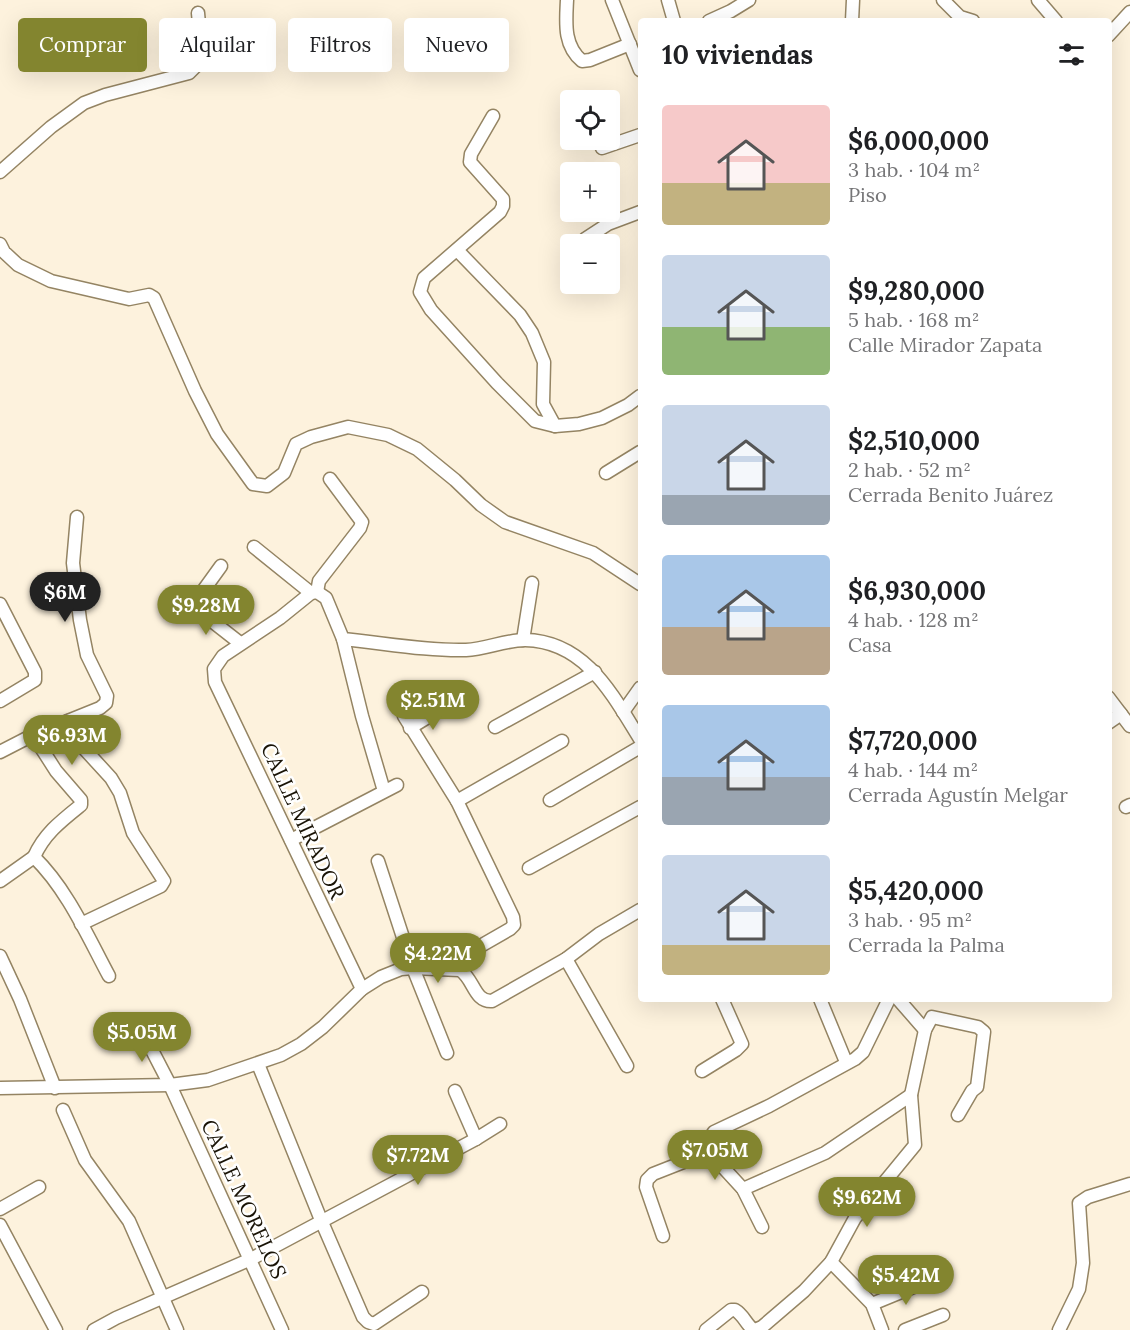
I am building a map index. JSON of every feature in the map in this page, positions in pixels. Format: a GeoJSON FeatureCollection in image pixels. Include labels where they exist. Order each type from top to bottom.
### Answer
{"type":"FeatureCollection","features":[{"type":"Feature","properties":{"kind":"street"},"geometry":{"type":"LineString","coordinates":[[567,0],[565,30],[574,55],[582,61],[630,44]]}},
{"type":"Feature","properties":{"kind":"street"},"geometry":{"type":"LineString","coordinates":[[612,0],[638,65]]}},
{"type":"Feature","properties":{"kind":"street"},"geometry":{"type":"LineString","coordinates":[[668,0],[673,18]]}},
{"type":"Feature","properties":{"kind":"street"},"geometry":{"type":"LineString","coordinates":[[716,18],[749,0]]}},
{"type":"Feature","properties":{"kind":"street"},"geometry":{"type":"LineString","coordinates":[[852,18],[853,0]]}},
{"type":"Feature","properties":{"kind":"street"},"geometry":{"type":"LineString","coordinates":[[943,0],[963,18]]}},
{"type":"Feature","properties":{"kind":"street"},"geometry":{"type":"LineString","coordinates":[[1038,0],[1053,18]]}},
{"type":"Feature","properties":{"kind":"street"},"geometry":{"type":"LineString","coordinates":[[1112,32],[1130,12]]}},
{"type":"Feature","properties":{"kind":"street"},"geometry":{"type":"LineString","coordinates":[[0,172],[84,103],[105,95],[189,73],[200,62],[198,14]]}},
{"type":"Feature","properties":{"kind":"street"},"geometry":{"type":"LineString","coordinates":[[494,116],[471,154],[470,162],[503,198],[503,206],[500,212],[424,278],[420,292],[431,310],[535,421],[555,426],[579,424],[602,418],[638,398]]}},
{"type":"Feature","properties":{"kind":"street"},"geometry":{"type":"LineString","coordinates":[[620,142],[638,136]]}},
{"type":"Feature","properties":{"kind":"street"},"geometry":{"type":"LineString","coordinates":[[593,234],[608,224],[638,213]]}},
{"type":"Feature","properties":{"kind":"street"},"geometry":{"type":"LineString","coordinates":[[0,244],[4,252],[18,266],[51,281],[129,299],[149,295],[154,298],[212,426],[252,484],[267,486],[284,473],[296,444],[311,437],[348,427],[388,435],[417,449],[505,522],[593,553],[638,583]]}},
{"type":"Feature","properties":{"kind":"street"},"geometry":{"type":"LineString","coordinates":[[457,250],[520,315],[532,333],[544,363],[543,404],[555,426]]}},
{"type":"Feature","properties":{"kind":"street"},"geometry":{"type":"LineString","coordinates":[[606,473],[638,453]]}},
{"type":"Feature","properties":{"kind":"street"},"geometry":{"type":"LineString","coordinates":[[221,566],[195,602],[194,607],[240,643],[314,593],[319,581],[360,528],[362,522],[330,479]]}},
{"type":"Feature","properties":{"kind":"street"},"geometry":{"type":"LineString","coordinates":[[0,752],[33,735],[106,704],[107,696],[87,655],[80,620],[73,563],[77,517]]}},
{"type":"Feature","properties":{"kind":"street"},"geometry":{"type":"LineString","coordinates":[[254,547],[314,593],[326,598],[343,639],[384,791]]}},
{"type":"Feature","properties":{"kind":"street"},"geometry":{"type":"LineString","coordinates":[[523,640],[532,583]]}},
{"type":"Feature","properties":{"kind":"street"},"geometry":{"type":"LineString","coordinates":[[0,604],[35,672],[36,680],[0,700]]}},
{"type":"Feature","properties":{"kind":"street"},"geometry":{"type":"LineString","coordinates":[[343,639],[454,650],[472,650],[523,640],[546,643],[571,652],[595,672],[638,736]]}},
{"type":"Feature","properties":{"kind":"street","name":"CALLE MIRADOR"},"geometry":{"type":"LineString","coordinates":[[240,643],[223,656],[214,669],[215,682],[362,989]]}},
{"type":"Feature","properties":{"kind":"street"},"geometry":{"type":"LineString","coordinates":[[495,727],[595,672]]}},
{"type":"Feature","properties":{"kind":"street"},"geometry":{"type":"LineString","coordinates":[[623,711],[638,691]]}},
{"type":"Feature","properties":{"kind":"street"},"geometry":{"type":"LineString","coordinates":[[1112,702],[1130,726]]}},
{"type":"Feature","properties":{"kind":"street"},"geometry":{"type":"LineString","coordinates":[[441,709],[407,722],[457,801],[513,916],[514,924],[510,930],[470,952],[465,957],[460,970]]}},
{"type":"Feature","properties":{"kind":"street"},"geometry":{"type":"LineString","coordinates":[[1112,720],[1121,714]]}},
{"type":"Feature","properties":{"kind":"street"},"geometry":{"type":"LineString","coordinates":[[68,721],[79,743],[111,778],[120,793],[133,833],[164,881],[161,886],[81,924]]}},
{"type":"Feature","properties":{"kind":"street"},"geometry":{"type":"LineString","coordinates":[[0,881],[34,857],[43,838],[65,817],[81,806],[81,800],[56,771],[33,735]]}},
{"type":"Feature","properties":{"kind":"street"},"geometry":{"type":"LineString","coordinates":[[457,801],[562,741]]}},
{"type":"Feature","properties":{"kind":"street"},"geometry":{"type":"LineString","coordinates":[[550,800],[638,748]]}},
{"type":"Feature","properties":{"kind":"street"},"geometry":{"type":"LineString","coordinates":[[291,840],[397,785]]}},
{"type":"Feature","properties":{"kind":"street"},"geometry":{"type":"LineString","coordinates":[[529,868],[638,808]]}},
{"type":"Feature","properties":{"kind":"street"},"geometry":{"type":"LineString","coordinates":[[34,857],[46,869],[81,924],[109,976]]}},
{"type":"Feature","properties":{"kind":"street"},"geometry":{"type":"LineString","coordinates":[[378,861],[412,968],[447,1053]]}},
{"type":"Feature","properties":{"kind":"street"},"geometry":{"type":"LineString","coordinates":[[0,1088],[170,1085],[208,1080],[258,1064],[301,1044],[323,1027],[362,989],[381,977],[401,969],[460,970],[466,974],[479,997],[485,1001],[492,1001],[566,959],[599,934],[638,911]]}},
{"type":"Feature","properties":{"kind":"street"},"geometry":{"type":"LineString","coordinates":[[0,956],[20,999],[55,1088]]}},
{"type":"Feature","properties":{"kind":"street"},"geometry":{"type":"LineString","coordinates":[[566,959],[627,1066]]}},
{"type":"Feature","properties":{"kind":"street"},"geometry":{"type":"LineString","coordinates":[[702,1071],[742,1044],[723,1002]]}},
{"type":"Feature","properties":{"kind":"street"},"geometry":{"type":"LineString","coordinates":[[821,1002],[846,1062]]}},
{"type":"Feature","properties":{"kind":"street"},"geometry":{"type":"LineString","coordinates":[[762,1227],[743,1189],[709,1152],[708,1141],[714,1132],[769,1106],[863,1052],[888,1002]]}},
{"type":"Feature","properties":{"kind":"street"},"geometry":{"type":"LineString","coordinates":[[901,1002],[925,1030]]}},
{"type":"Feature","properties":{"kind":"street"},"geometry":{"type":"LineString","coordinates":[[706,1330],[731,1310],[740,1312],[750,1328],[755,1330],[762,1327],[804,1291],[831,1262],[855,1218],[915,1145],[911,1095],[925,1030],[932,1017],[978,1028],[984,1032],[977,1087],[958,1114]]}},
{"type":"Feature","properties":{"kind":"street","name":"CALLE MORELOS"},"geometry":{"type":"LineString","coordinates":[[140,1028],[170,1085],[282,1330]]}},
{"type":"Feature","properties":{"kind":"street"},"geometry":{"type":"LineString","coordinates":[[258,1064],[363,1317],[374,1324],[422,1292]]}},
{"type":"Feature","properties":{"kind":"street"},"geometry":{"type":"LineString","coordinates":[[455,1091],[476,1139]]}},
{"type":"Feature","properties":{"kind":"street"},"geometry":{"type":"LineString","coordinates":[[743,1189],[825,1153],[911,1095]]}},
{"type":"Feature","properties":{"kind":"street"},"geometry":{"type":"LineString","coordinates":[[63,1110],[85,1160],[129,1221],[177,1330]]}},
{"type":"Feature","properties":{"kind":"street"},"geometry":{"type":"LineString","coordinates":[[94,1330],[116,1318],[251,1259],[500,1124]]}},
{"type":"Feature","properties":{"kind":"street"},"geometry":{"type":"LineString","coordinates":[[663,1236],[646,1187],[647,1180],[653,1174],[709,1152]]}},
{"type":"Feature","properties":{"kind":"street"},"geometry":{"type":"LineString","coordinates":[[1059,1330],[1079,1289],[1083,1263],[1080,1203],[1088,1197],[1130,1184]]}},
{"type":"Feature","properties":{"kind":"street"},"geometry":{"type":"LineString","coordinates":[[0,1209],[39,1187]]}},
{"type":"Feature","properties":{"kind":"street"},"geometry":{"type":"LineString","coordinates":[[0,1225],[56,1330]]}},
{"type":"Feature","properties":{"kind":"street"},"geometry":{"type":"LineString","coordinates":[[831,1262],[872,1304],[882,1330]]}},
{"type":"Feature","properties":{"kind":"street"},"geometry":{"type":"LineString","coordinates":[[872,1304],[928,1281]]}},
{"type":"Feature","properties":{"kind":"street"},"geometry":{"type":"LineString","coordinates":[[905,1330],[943,1315]]}}]}
